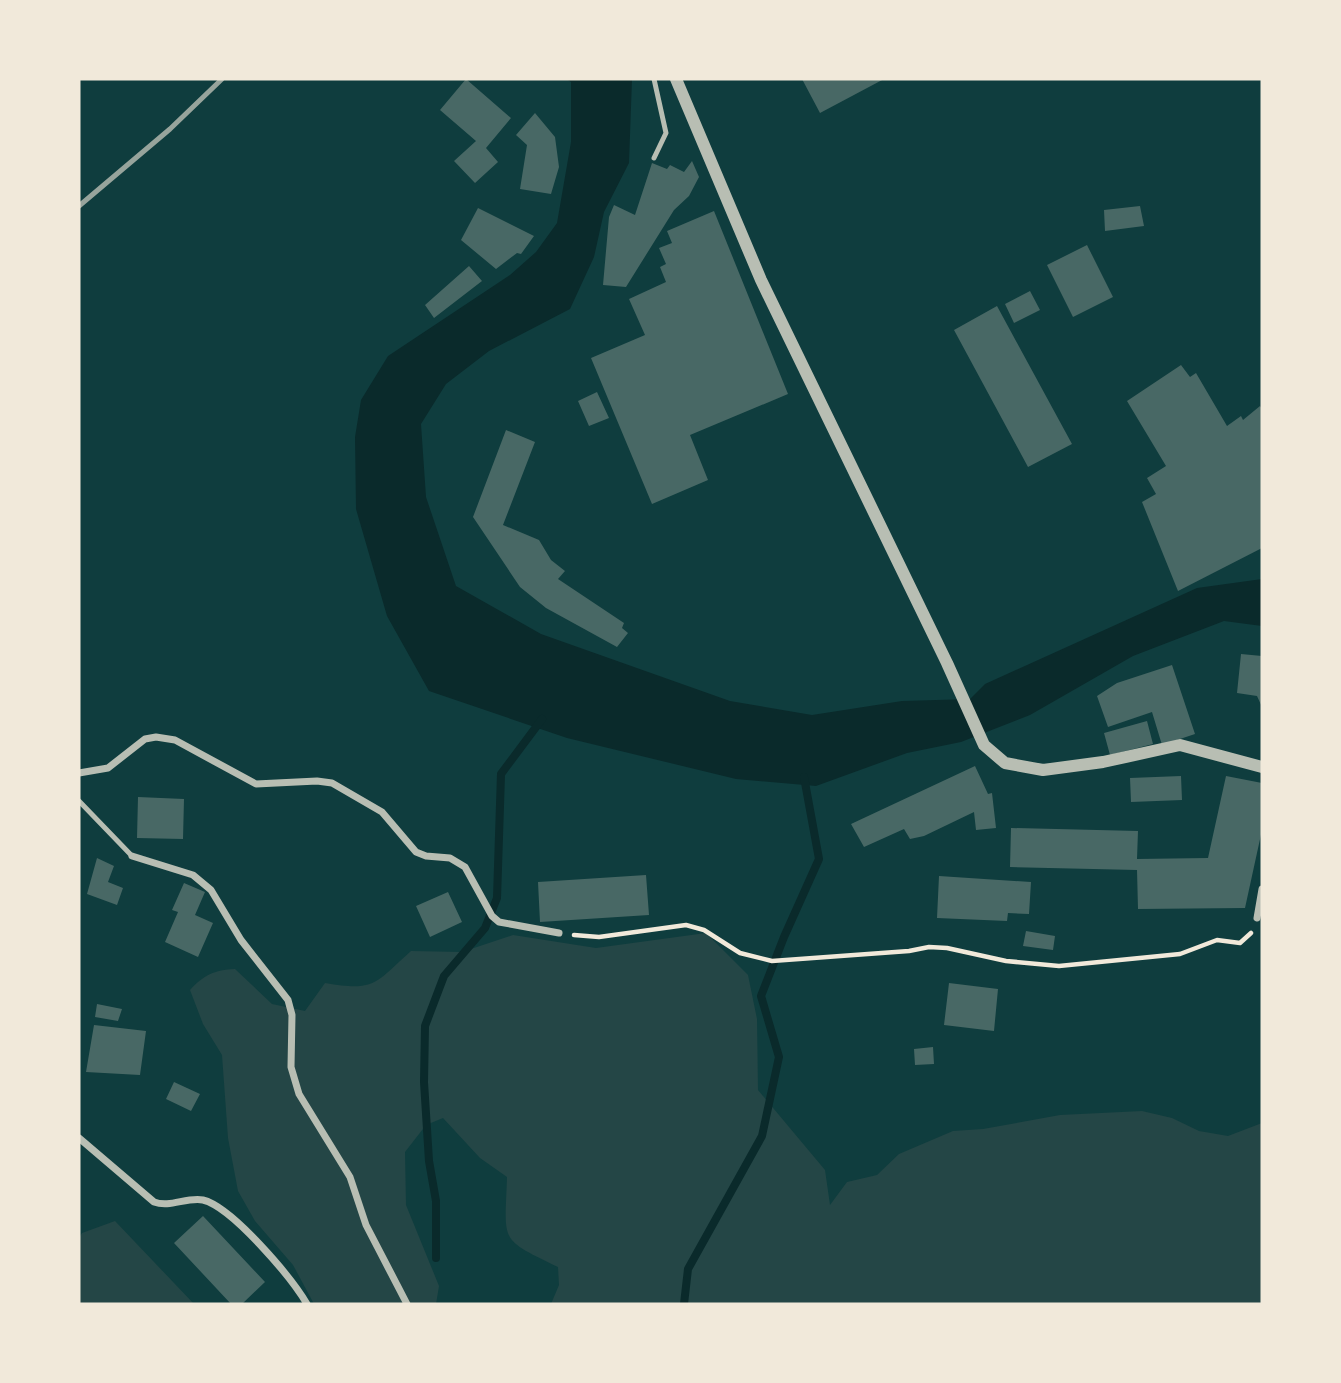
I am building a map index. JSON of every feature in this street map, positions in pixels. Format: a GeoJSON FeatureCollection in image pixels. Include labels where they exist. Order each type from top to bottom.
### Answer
{"type":"FeatureCollection","features":[{"type":"Feature","properties":{"kind":"street"},"geometry":{"type":"LineString","coordinates":[[676,79],[761,280],[984,745],[1005,763],[1043,770],[1103,762],[1180,745],[1262,767]]}},
{"type":"Feature","properties":{"kind":"street"},"geometry":{"type":"LineString","coordinates":[[79,773],[108,768],[145,739],[156,737],[175,740],[256,784],[317,781],[332,783],[382,812],[416,852],[425,856],[450,858],[465,867],[492,916],[499,922],[559,933]]}},
{"type":"Feature","properties":{"kind":"street"},"geometry":{"type":"LineString","coordinates":[[132,856],[193,875],[211,890],[241,940],[288,1000],[292,1015],[291,1068],[299,1094],[349,1177],[366,1225],[407,1304]]}},
{"type":"Feature","properties":{"kind":"street"},"geometry":{"type":"LineString","coordinates":[[1257,918],[1262,889]]}},
{"type":"Feature","properties":{"kind":"street"},"geometry":{"type":"LineString","coordinates":[[79,1139],[154,1202],[162,1205],[189,1198],[218,1205],[279,1266],[307,1304]]}},
{"type":"Feature","properties":{"kind":"lane"},"geometry":{"type":"LineString","coordinates":[[654,79],[666,133],[654,158]]}},
{"type":"Feature","properties":{"kind":"lane"},"geometry":{"type":"LineString","coordinates":[[79,801],[132,856]]}},
{"type":"Feature","properties":{"kind":"path"},"geometry":{"type":"LineString","coordinates":[[559,933],[599,937],[686,925],[704,930],[740,953],[772,961],[909,951],[929,947],[1006,961],[1059,966],[1180,954],[1217,940],[1240,943],[1248,939],[1257,918]]}},
{"type":"Feature","properties":{"kind":"shaded area"},"geometry":{"type":"Polygon","coordinates":[[[566,79],[632,79],[629,163],[604,212],[594,257],[570,309],[489,351],[446,384],[421,424],[426,497],[456,586],[541,634],[730,701],[812,715],[902,701],[970,699],[985,684],[1197,588],[1262,579],[1262,626],[1224,621],[1133,656],[1030,715],[961,742],[907,753],[816,786],[736,779],[567,738],[429,691],[387,616],[356,509],[355,437],[361,400],[388,356],[510,275],[536,252],[557,223],[571,142],[571,82],[566,79]]]}},
{"type":"Feature","properties":{"kind":"shaded area"},"geometry":{"type":"Polygon","coordinates":[[[706,933],[748,975],[757,1019],[758,1090],[825,1170],[830,1205],[847,1182],[877,1175],[899,1154],[953,1131],[983,1129],[1060,1115],[1142,1111],[1172,1118],[1199,1131],[1228,1136],[1262,1123],[1262,1304],[551,1304],[559,1285],[558,1267],[524,1250],[509,1236],[506,1227],[507,1177],[480,1158],[443,1118],[426,1125],[405,1152],[406,1205],[439,1286],[436,1304],[314,1304],[293,1265],[255,1221],[238,1191],[228,1138],[222,1055],[203,1024],[190,990],[195,985],[210,974],[235,969],[272,1004],[305,1011],[325,983],[355,986],[374,982],[411,951],[462,952],[513,935],[596,948],[706,933]]]}},
{"type":"Feature","properties":{"kind":"shaded area"},"geometry":{"type":"Polygon","coordinates":[[[115,1221],[194,1304],[79,1304],[79,1238],[82,1233],[115,1221]]]}},
{"type":"Feature","properties":{"kind":"building"},"geometry":{"type":"Polygon","coordinates":[[[466,79],[511,118],[486,148],[498,162],[475,183],[454,161],[476,141],[440,110],[466,79]]]}},
{"type":"Feature","properties":{"kind":"building"},"geometry":{"type":"Polygon","coordinates":[[[802,79],[884,79],[820,113],[802,79]]]}},
{"type":"Feature","properties":{"kind":"building"},"geometry":{"type":"Polygon","coordinates":[[[535,113],[555,137],[559,167],[551,194],[520,189],[527,145],[516,135],[535,113]]]}},
{"type":"Feature","properties":{"kind":"building"},"geometry":{"type":"Polygon","coordinates":[[[692,161],[699,177],[689,196],[674,210],[626,287],[603,285],[609,217],[614,205],[635,215],[652,163],[667,169],[670,165],[684,172],[692,161]]]}},
{"type":"Feature","properties":{"kind":"building"},"geometry":{"type":"Polygon","coordinates":[[[1140,206],[1144,226],[1105,231],[1104,210],[1140,206]]]}},
{"type":"Feature","properties":{"kind":"building"},"geometry":{"type":"Polygon","coordinates":[[[478,208],[534,236],[521,254],[517,253],[496,269],[461,240],[478,208]]]}},
{"type":"Feature","properties":{"kind":"building"},"geometry":{"type":"Polygon","coordinates":[[[714,211],[788,394],[690,435],[708,480],[652,504],[591,358],[645,335],[629,299],[666,282],[660,267],[666,264],[659,248],[672,243],[667,231],[714,211]]]}},
{"type":"Feature","properties":{"kind":"building"},"geometry":{"type":"Polygon","coordinates":[[[1087,245],[1113,297],[1073,317],[1047,265],[1087,245]]]}},
{"type":"Feature","properties":{"kind":"building"},"geometry":{"type":"Polygon","coordinates":[[[469,266],[482,281],[434,318],[425,305],[469,266]]]}},
{"type":"Feature","properties":{"kind":"building"},"geometry":{"type":"Polygon","coordinates":[[[1030,291],[1040,310],[1014,323],[1005,304],[1030,291]]]}},
{"type":"Feature","properties":{"kind":"building"},"geometry":{"type":"Polygon","coordinates":[[[997,306],[1072,444],[1028,467],[954,330],[997,306]]]}},
{"type":"Feature","properties":{"kind":"building"},"geometry":{"type":"Polygon","coordinates":[[[1181,365],[1190,377],[1196,373],[1227,426],[1241,416],[1243,420],[1260,406],[1262,409],[1262,548],[1178,591],[1142,502],[1156,494],[1147,478],[1166,466],[1127,401],[1181,365]]]}},
{"type":"Feature","properties":{"kind":"building"},"geometry":{"type":"Polygon","coordinates":[[[597,392],[609,418],[589,426],[578,401],[597,392]]]}},
{"type":"Feature","properties":{"kind":"building"},"geometry":{"type":"Polygon","coordinates":[[[506,430],[535,442],[503,525],[539,540],[551,560],[565,571],[558,579],[624,623],[622,628],[628,633],[617,647],[546,608],[520,587],[473,517],[506,430]]]}},
{"type":"Feature","properties":{"kind":"building"},"geometry":{"type":"Polygon","coordinates":[[[1241,654],[1262,656],[1262,707],[1257,696],[1237,693],[1241,654]]]}},
{"type":"Feature","properties":{"kind":"building"},"geometry":{"type":"Polygon","coordinates":[[[1172,665],[1195,734],[1162,745],[1152,712],[1108,727],[1097,696],[1117,683],[1172,665]]]}},
{"type":"Feature","properties":{"kind":"building"},"geometry":{"type":"Polygon","coordinates":[[[1147,721],[1153,744],[1110,755],[1104,733],[1147,721]]]}},
{"type":"Feature","properties":{"kind":"building"},"geometry":{"type":"Polygon","coordinates":[[[975,766],[988,794],[992,793],[996,828],[976,830],[974,812],[924,836],[910,839],[904,829],[864,847],[851,824],[975,766]]]}},
{"type":"Feature","properties":{"kind":"building"},"geometry":{"type":"Polygon","coordinates":[[[1181,776],[1182,800],[1131,802],[1130,778],[1181,776]]]}},
{"type":"Feature","properties":{"kind":"building"},"geometry":{"type":"Polygon","coordinates":[[[1226,776],[1262,783],[1262,830],[1245,908],[1138,909],[1137,870],[1010,867],[1011,828],[1138,831],[1137,859],[1208,858],[1226,776]]]}},
{"type":"Feature","properties":{"kind":"building"},"geometry":{"type":"Polygon","coordinates":[[[138,797],[184,799],[183,839],[137,838],[138,797]]]}},
{"type":"Feature","properties":{"kind":"building"},"geometry":{"type":"Polygon","coordinates":[[[97,858],[114,866],[108,882],[123,888],[117,905],[87,894],[97,858]]]}},
{"type":"Feature","properties":{"kind":"building"},"geometry":{"type":"Polygon","coordinates":[[[646,875],[649,915],[540,922],[538,882],[646,875]]]}},
{"type":"Feature","properties":{"kind":"building"},"geometry":{"type":"Polygon","coordinates":[[[939,876],[1031,882],[1029,914],[1008,913],[1007,921],[937,918],[939,876]]]}},
{"type":"Feature","properties":{"kind":"building"},"geometry":{"type":"Polygon","coordinates":[[[184,883],[205,892],[195,915],[213,923],[198,957],[165,942],[178,912],[172,910],[184,883]]]}},
{"type":"Feature","properties":{"kind":"building"},"geometry":{"type":"Polygon","coordinates":[[[448,892],[462,922],[430,937],[416,906],[448,892]]]}},
{"type":"Feature","properties":{"kind":"building"},"geometry":{"type":"Polygon","coordinates":[[[1026,931],[1055,936],[1053,950],[1023,946],[1026,931]]]}},
{"type":"Feature","properties":{"kind":"building"},"geometry":{"type":"Polygon","coordinates":[[[949,983],[998,989],[994,1031],[944,1025],[949,983]]]}},
{"type":"Feature","properties":{"kind":"building"},"geometry":{"type":"Polygon","coordinates":[[[97,1004],[122,1009],[118,1021],[95,1017],[97,1004]]]}},
{"type":"Feature","properties":{"kind":"building"},"geometry":{"type":"Polygon","coordinates":[[[94,1025],[146,1031],[140,1075],[86,1072],[94,1025]]]}},
{"type":"Feature","properties":{"kind":"building"},"geometry":{"type":"Polygon","coordinates":[[[933,1047],[934,1064],[915,1065],[914,1049],[933,1047]]]}},
{"type":"Feature","properties":{"kind":"building"},"geometry":{"type":"Polygon","coordinates":[[[174,1082],[200,1094],[191,1111],[166,1099],[174,1082]]]}},
{"type":"Feature","properties":{"kind":"building"},"geometry":{"type":"Polygon","coordinates":[[[203,1216],[265,1282],[242,1304],[231,1304],[174,1243],[203,1216]]]}},
{"type":"Feature","properties":{"kind":"waterway"},"geometry":{"type":"LineString","coordinates":[[436,1258],[436,1201],[429,1161],[424,1082],[425,1026],[444,976],[485,928],[497,898],[501,774],[542,719]]}},
{"type":"Feature","properties":{"kind":"waterway"},"geometry":{"type":"LineString","coordinates":[[684,1304],[688,1269],[762,1136],[779,1057],[761,996],[819,859],[804,777]]}},
{"type":"Feature","properties":{"kind":"railway"},"geometry":{"type":"LineString","coordinates":[[79,206],[170,129],[222,79]]}}]}
